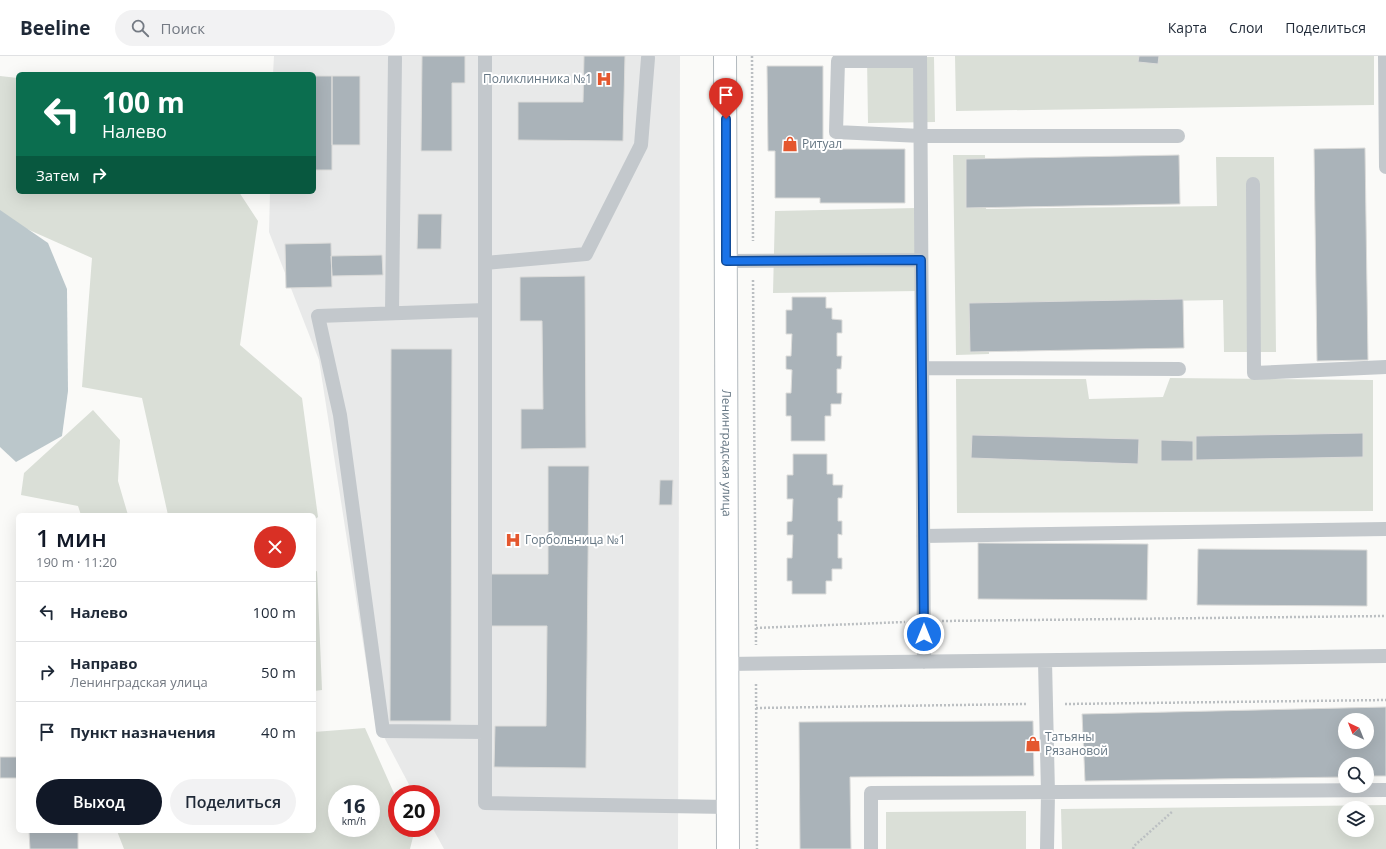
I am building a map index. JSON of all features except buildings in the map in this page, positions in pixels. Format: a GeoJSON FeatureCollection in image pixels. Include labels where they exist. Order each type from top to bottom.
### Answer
{"type":"FeatureCollection","features":[{"type":"Feature","properties":{"kind":"street","name":"Ленинградская улица"},"geometry":{"type":"LineString","coordinates":[[725,56],[728,849]]}},
{"type":"Feature","properties":{"kind":"lane"},"geometry":{"type":"LineString","coordinates":[[485,56],[485,803],[728,807]]}},
{"type":"Feature","properties":{"kind":"lane"},"geometry":{"type":"LineString","coordinates":[[1385,56],[1386,167]]}},
{"type":"Feature","properties":{"kind":"lane"},"geometry":{"type":"LineString","coordinates":[[392,313],[395,58]]}},
{"type":"Feature","properties":{"kind":"lane"},"geometry":{"type":"LineString","coordinates":[[485,263],[586,254],[641,144],[648,58]]}},
{"type":"Feature","properties":{"kind":"lane"},"geometry":{"type":"LineString","coordinates":[[924,662],[923,621],[923,536],[920,136],[920,59],[838,61],[836,132],[920,136],[1178,136]]}},
{"type":"Feature","properties":{"kind":"lane"},"geometry":{"type":"LineString","coordinates":[[1253,184],[1254,373],[1386,366]]}},
{"type":"Feature","properties":{"kind":"lane"},"geometry":{"type":"LineString","coordinates":[[726,261],[921,260]]}},
{"type":"Feature","properties":{"kind":"lane"},"geometry":{"type":"LineString","coordinates":[[485,310],[318,316],[340,414],[383,730],[485,732]]}},
{"type":"Feature","properties":{"kind":"lane"},"geometry":{"type":"LineString","coordinates":[[922,368],[1179,369]]}},
{"type":"Feature","properties":{"kind":"lane"},"geometry":{"type":"LineString","coordinates":[[923,536],[1386,529]]}},
{"type":"Feature","properties":{"kind":"lane"},"geometry":{"type":"LineString","coordinates":[[727,664],[1386,656]]}},
{"type":"Feature","properties":{"kind":"lane"},"geometry":{"type":"LineString","coordinates":[[1045,661],[1048,793],[1047,849]]}},
{"type":"Feature","properties":{"kind":"lane"},"geometry":{"type":"LineString","coordinates":[[871,849],[871,793],[1386,790]]}},
{"type":"Feature","properties":{"kind":"path"},"geometry":{"type":"LineString","coordinates":[[752,56],[757,849]]}},
{"type":"Feature","properties":{"kind":"path"},"geometry":{"type":"LineString","coordinates":[[756,628],[923,621],[1386,616]]}},
{"type":"Feature","properties":{"kind":"path"},"geometry":{"type":"LineString","coordinates":[[756,708],[1386,700]]}},
{"type":"Feature","properties":{"kind":"path"},"geometry":{"type":"LineString","coordinates":[[1133,849],[1134,846],[1194,792]]}},
{"type":"Feature","properties":{"kind":"shaded area","name":"Горбольница №1"},"geometry":{"type":"Polygon","coordinates":[[[274,56],[680,56],[678,849],[444,849],[438,837],[440,837],[440,785],[409,785],[375,720],[319,360],[269,232],[270,194],[316,194],[316,72],[273,72],[274,56]]]}},
{"type":"Feature","properties":{"kind":"shaded area"},"geometry":{"type":"Polygon","coordinates":[[[955,56],[1374,56],[1374,105],[956,111],[955,56]]]}},
{"type":"Feature","properties":{"kind":"shaded area"},"geometry":{"type":"Polygon","coordinates":[[[867,57],[934,57],[935,122],[868,123],[867,57]]]}},
{"type":"Feature","properties":{"kind":"shaded area"},"geometry":{"type":"Polygon","coordinates":[[[0,76],[16,78],[16,194],[240,194],[258,221],[240,345],[302,398],[318,517],[316,518],[316,513],[168,513],[142,398],[82,387],[92,258],[0,217],[0,76]]]}},
{"type":"Feature","properties":{"kind":"shaded area"},"geometry":{"type":"Polygon","coordinates":[[[953,155],[985,155],[986,209],[1217,206],[1216,157],[1274,157],[1276,352],[1224,352],[1223,300],[988,304],[989,354],[956,355],[953,155]]]}},
{"type":"Feature","properties":{"kind":"shaded area"},"geometry":{"type":"Polygon","coordinates":[[[916,208],[918,291],[773,293],[775,211],[916,208]]]}},
{"type":"Feature","properties":{"kind":"shaded area"},"geometry":{"type":"Polygon","coordinates":[[[0,210],[48,243],[67,289],[68,391],[62,436],[16,462],[0,447],[0,210]]]}},
{"type":"Feature","properties":{"kind":"shaded area"},"geometry":{"type":"Polygon","coordinates":[[[1170,378],[1373,380],[1373,511],[957,513],[956,379],[1086,379],[1089,399],[1163,397],[1170,378]]]}},
{"type":"Feature","properties":{"kind":"shaded area"},"geometry":{"type":"Polygon","coordinates":[[[93,410],[120,440],[118,481],[127,513],[80,513],[78,506],[21,495],[24,473],[93,410]]]}},
{"type":"Feature","properties":{"kind":"shaded area"},"geometry":{"type":"Polygon","coordinates":[[[316,571],[322,690],[316,691],[316,571]]]}},
{"type":"Feature","properties":{"kind":"shaded area"},"geometry":{"type":"Polygon","coordinates":[[[365,728],[390,785],[388,785],[388,837],[413,837],[410,849],[124,849],[118,833],[316,833],[316,732],[365,728]]]}},
{"type":"Feature","properties":{"kind":"shaded area"},"geometry":{"type":"Polygon","coordinates":[[[1374,805],[1386,805],[1386,849],[1062,849],[1061,809],[1338,806],[1338,837],[1374,837],[1374,805]]]}},
{"type":"Feature","properties":{"kind":"shaded area"},"geometry":{"type":"Polygon","coordinates":[[[1026,811],[1026,849],[886,849],[886,812],[1026,811]]]}},
{"type":"Feature","properties":{"kind":"place","name":"Поликлинника №1"},"geometry":{"type":"Point","coordinates":[604,79]}},
{"type":"Feature","properties":{"kind":"place","name":"Ритуал"},"geometry":{"type":"Point","coordinates":[790,144]}},
{"type":"Feature","properties":{"kind":"place","name":"Горбольница №1"},"geometry":{"type":"Point","coordinates":[513,540]}},
{"type":"Feature","properties":{"kind":"place","name":"Татьяны Рязановой"},"geometry":{"type":"Point","coordinates":[1033,744]}},
{"type":"Feature","properties":{"kind":"route"},"geometry":{"type":"LineString","coordinates":[[726,119],[726,261],[774,259],[921,260],[924,634]]}}]}
